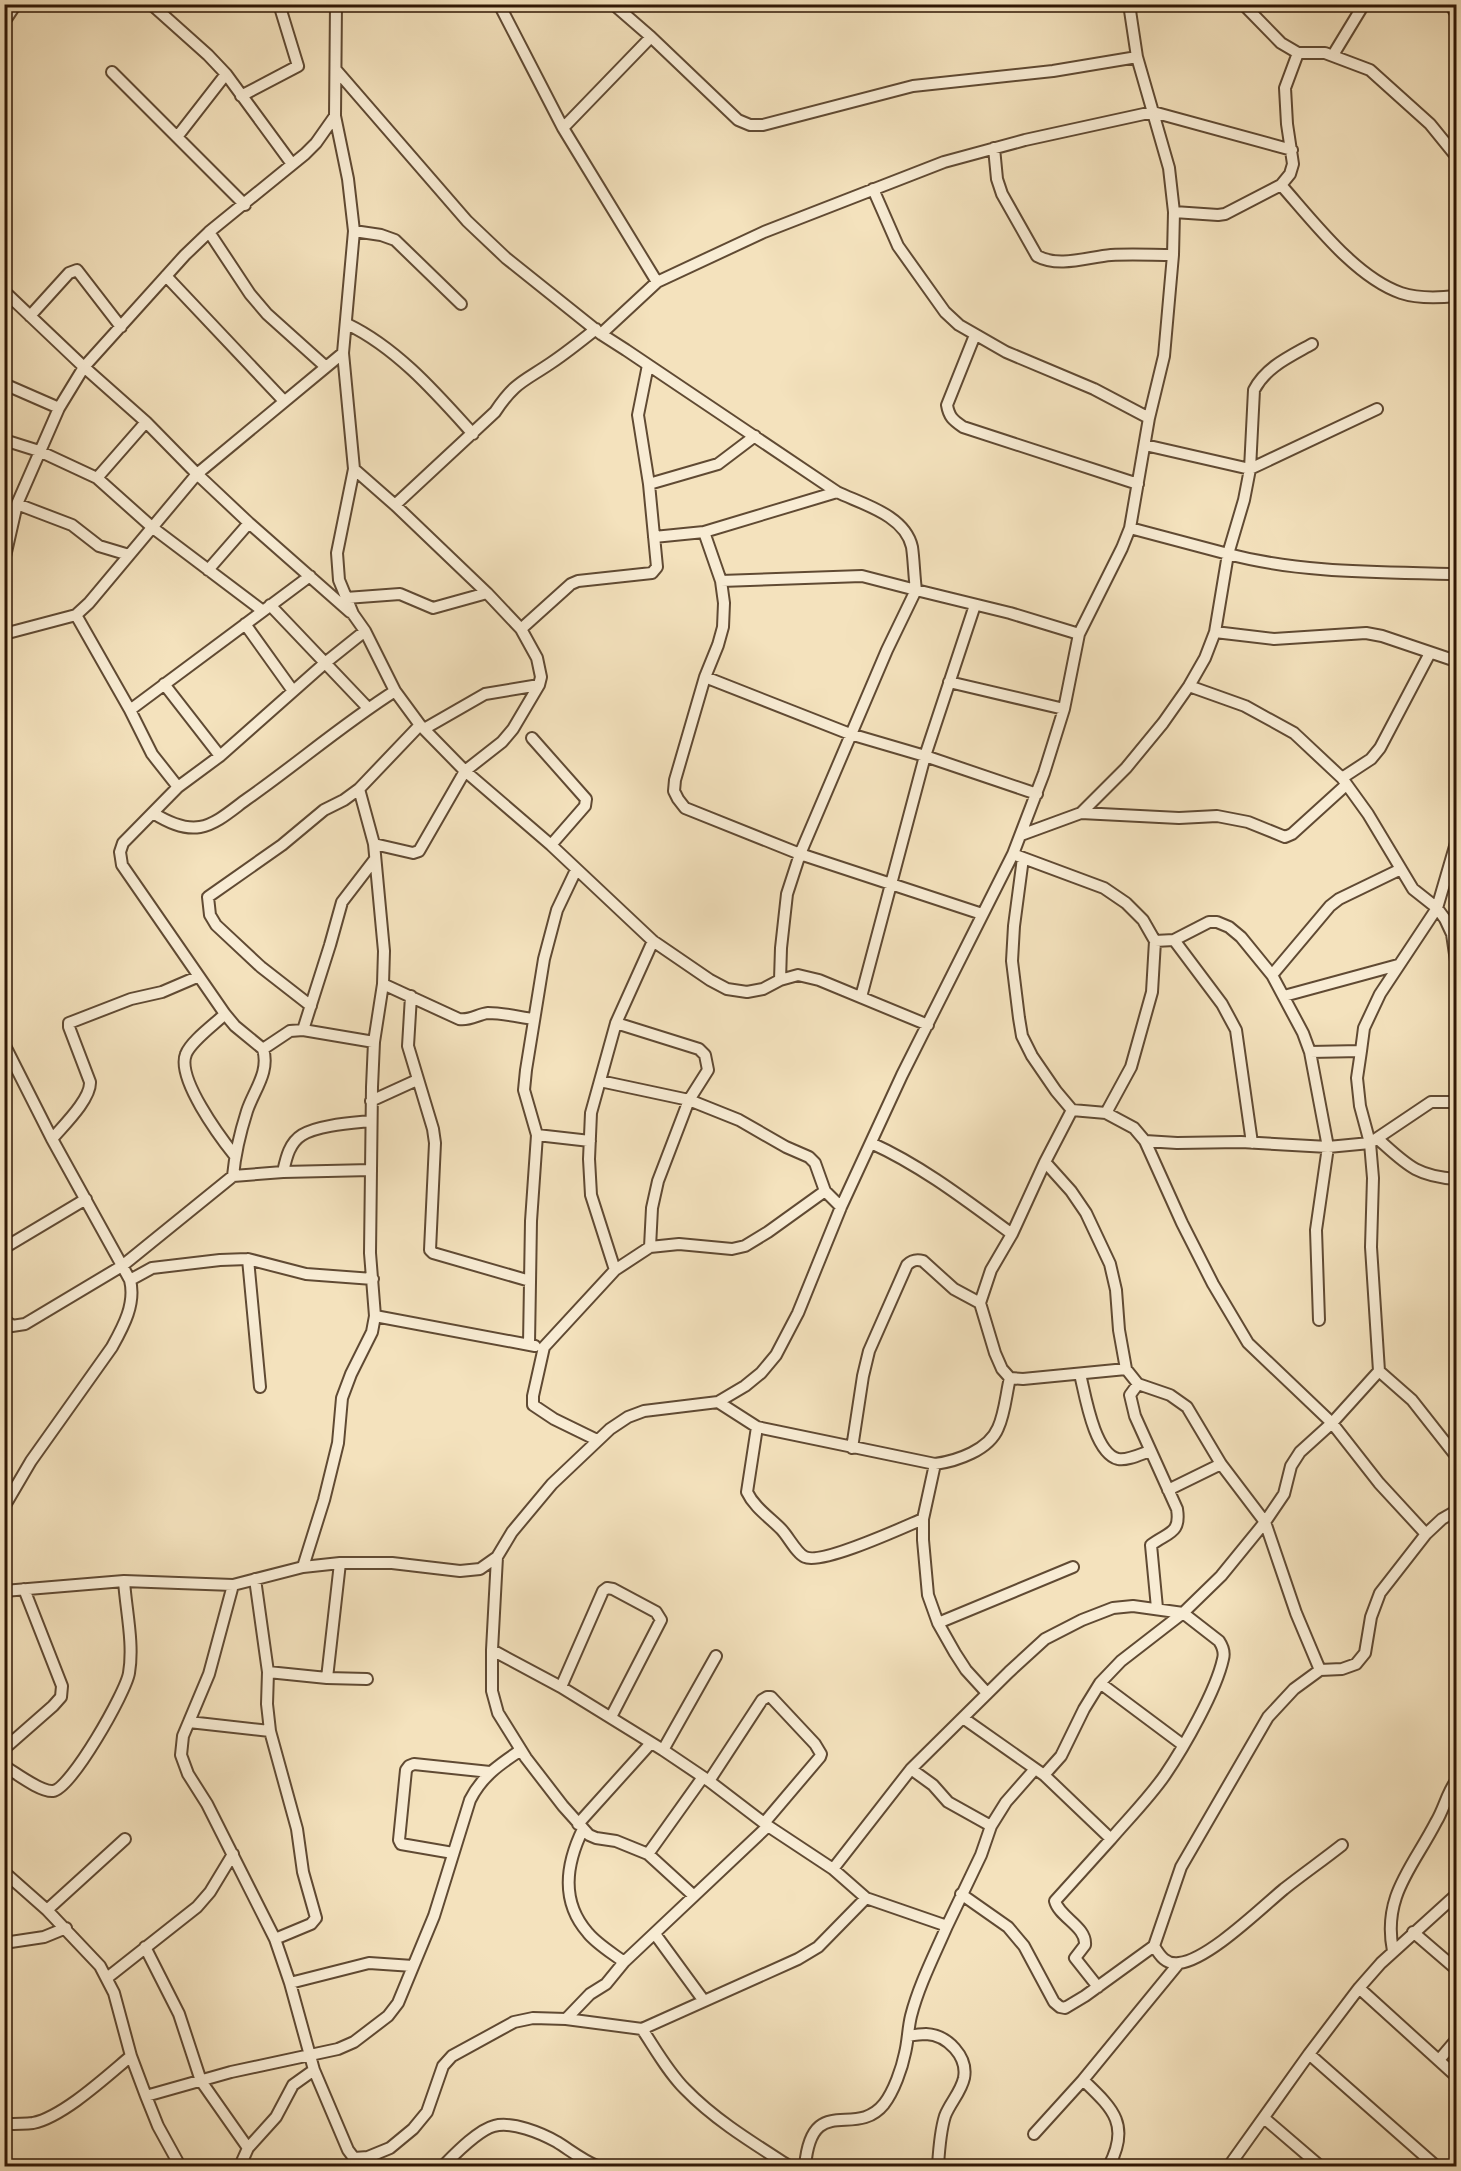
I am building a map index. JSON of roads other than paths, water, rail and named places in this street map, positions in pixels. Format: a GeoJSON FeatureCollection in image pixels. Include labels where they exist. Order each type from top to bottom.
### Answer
{"type":"FeatureCollection","features":[{"type":"Feature","properties":{"kind":"street"},"geometry":{"type":"LineString","coordinates":[[4,22],[16,4]]}},
{"type":"Feature","properties":{"kind":"street"},"geometry":{"type":"LineString","coordinates":[[152,4],[226,74],[292,164]]}},
{"type":"Feature","properties":{"kind":"street"},"geometry":{"type":"LineString","coordinates":[[241,96],[298,66],[279,4]]}},
{"type":"Feature","properties":{"kind":"street"},"geometry":{"type":"LineString","coordinates":[[336,4],[335,116],[348,179],[354,231],[343,353],[354,469],[338,553],[339,580],[353,614],[365,631],[395,691],[422,727],[465,771],[551,845],[653,940],[727,989],[747,992],[763,989],[780,980],[798,975],[819,980],[928,1025]]}},
{"type":"Feature","properties":{"kind":"street"},"geometry":{"type":"LineString","coordinates":[[499,4],[563,129],[657,282]]}},
{"type":"Feature","properties":{"kind":"street"},"geometry":{"type":"LineString","coordinates":[[613,4],[738,120],[750,125],[763,125],[921,85],[1053,71],[1137,57]]}},
{"type":"Feature","properties":{"kind":"street"},"geometry":{"type":"LineString","coordinates":[[1129,4],[1137,57],[1169,168],[1174,212],[1173,255],[1164,356],[1149,418],[1130,528],[1078,634],[1064,709],[1037,795],[1021,835],[1012,961],[1020,1027],[1032,1056],[1072,1110],[1106,1113],[1134,1128],[1145,1141],[1208,1274],[1248,1342],[1332,1423],[1379,1483],[1426,1534]]}},
{"type":"Feature","properties":{"kind":"street"},"geometry":{"type":"LineString","coordinates":[[1243,4],[1281,43],[1298,53],[1325,53],[1370,70],[1430,124],[1456,156]]}},
{"type":"Feature","properties":{"kind":"street"},"geometry":{"type":"LineString","coordinates":[[1333,55],[1364,4]]}},
{"type":"Feature","properties":{"kind":"street"},"geometry":{"type":"LineString","coordinates":[[1450,4],[1456,14]]}},
{"type":"Feature","properties":{"kind":"street"},"geometry":{"type":"LineString","coordinates":[[563,129],[651,37]]}},
{"type":"Feature","properties":{"kind":"street"},"geometry":{"type":"LineString","coordinates":[[1174,212],[1225,214],[1281,186],[1290,174],[1293,164],[1285,88],[1298,53]]}},
{"type":"Feature","properties":{"kind":"street"},"geometry":{"type":"LineString","coordinates":[[337,71],[467,221],[506,258],[598,332],[837,492],[900,525],[912,545],[916,590],[850,734],[800,854],[787,894],[780,980]]}},
{"type":"Feature","properties":{"kind":"street"},"geometry":{"type":"LineString","coordinates":[[112,72],[245,205]]}},
{"type":"Feature","properties":{"kind":"street"},"geometry":{"type":"LineString","coordinates":[[177,137],[226,74]]}},
{"type":"Feature","properties":{"kind":"street"},"geometry":{"type":"LineString","coordinates":[[395,505],[495,412],[518,383],[598,332],[657,282],[800,217],[944,162],[994,148],[1153,112],[1292,150]]}},
{"type":"Feature","properties":{"kind":"street"},"geometry":{"type":"LineString","coordinates":[[4,561],[12,510],[59,408],[84,367],[209,232],[245,205],[316,143],[335,116]]}},
{"type":"Feature","properties":{"kind":"street"},"geometry":{"type":"LineString","coordinates":[[994,148],[997,179],[1002,194],[1038,256],[1056,262],[1113,255],[1173,255]]}},
{"type":"Feature","properties":{"kind":"street"},"geometry":{"type":"LineString","coordinates":[[1281,186],[1365,274],[1402,293],[1435,299],[1456,296]]}},
{"type":"Feature","properties":{"kind":"street"},"geometry":{"type":"LineString","coordinates":[[873,189],[898,246],[945,312],[959,325],[1026,361],[1094,389],[1149,418]]}},
{"type":"Feature","properties":{"kind":"street"},"geometry":{"type":"LineString","coordinates":[[354,231],[381,235],[395,240],[461,304]]}},
{"type":"Feature","properties":{"kind":"street"},"geometry":{"type":"LineString","coordinates":[[209,232],[250,294],[267,314],[326,368]]}},
{"type":"Feature","properties":{"kind":"street"},"geometry":{"type":"LineString","coordinates":[[30,316],[69,273],[76,270],[121,327]]}},
{"type":"Feature","properties":{"kind":"street"},"geometry":{"type":"LineString","coordinates":[[166,276],[284,401]]}},
{"type":"Feature","properties":{"kind":"street"},"geometry":{"type":"LineString","coordinates":[[4,291],[84,367],[147,422],[249,523],[353,614]]}},
{"type":"Feature","properties":{"kind":"street"},"geometry":{"type":"LineString","coordinates":[[347,324],[371,337],[396,356],[436,394],[472,434]]}},
{"type":"Feature","properties":{"kind":"street"},"geometry":{"type":"LineString","coordinates":[[975,334],[947,405],[952,420],[963,427],[1138,484]]}},
{"type":"Feature","properties":{"kind":"street"},"geometry":{"type":"LineString","coordinates":[[1081,813],[1126,768],[1189,686],[1205,658],[1215,632],[1228,554],[1244,501],[1250,469],[1254,390],[1270,369],[1312,344]]}},
{"type":"Feature","properties":{"kind":"street"},"geometry":{"type":"LineString","coordinates":[[4,634],[76,615],[197,474],[343,353]]}},
{"type":"Feature","properties":{"kind":"street"},"geometry":{"type":"LineString","coordinates":[[521,629],[571,584],[578,581],[656,571],[649,484],[638,415],[648,365]]}},
{"type":"Feature","properties":{"kind":"street"},"geometry":{"type":"LineString","coordinates":[[4,384],[59,408]]}},
{"type":"Feature","properties":{"kind":"street"},"geometry":{"type":"LineString","coordinates":[[1145,445],[1250,469],[1377,409]]}},
{"type":"Feature","properties":{"kind":"street"},"geometry":{"type":"LineString","coordinates":[[97,477],[147,422]]}},
{"type":"Feature","properties":{"kind":"street"},"geometry":{"type":"LineString","coordinates":[[649,484],[718,464],[755,436]]}},
{"type":"Feature","properties":{"kind":"street"},"geometry":{"type":"LineString","coordinates":[[4,440],[39,451],[97,477],[153,528],[208,570],[266,608],[325,663],[368,708]]}},
{"type":"Feature","properties":{"kind":"street"},"geometry":{"type":"LineString","coordinates":[[354,469],[487,593],[521,629],[537,657],[541,677],[539,685],[513,729],[502,742],[465,771],[419,851],[413,853],[374,844]]}},
{"type":"Feature","properties":{"kind":"street"},"geometry":{"type":"LineString","coordinates":[[654,537],[704,532],[837,492]]}},
{"type":"Feature","properties":{"kind":"street"},"geometry":{"type":"LineString","coordinates":[[12,510],[72,525],[99,546],[129,555]]}},
{"type":"Feature","properties":{"kind":"street"},"geometry":{"type":"LineString","coordinates":[[208,570],[249,523]]}},
{"type":"Feature","properties":{"kind":"street"},"geometry":{"type":"LineString","coordinates":[[1130,528],[1248,559],[1334,570],[1456,576]]}},
{"type":"Feature","properties":{"kind":"street"},"geometry":{"type":"LineString","coordinates":[[704,532],[721,581],[724,603],[723,627],[705,677],[675,780],[674,791],[678,799],[685,808],[800,854],[982,914]]}},
{"type":"Feature","properties":{"kind":"street"},"geometry":{"type":"LineString","coordinates":[[130,710],[310,576]]}},
{"type":"Feature","properties":{"kind":"street"},"geometry":{"type":"LineString","coordinates":[[721,581],[862,576],[1010,613],[1078,634]]}},
{"type":"Feature","properties":{"kind":"street"},"geometry":{"type":"LineString","coordinates":[[346,598],[400,594],[433,608],[487,593]]}},
{"type":"Feature","properties":{"kind":"street"},"geometry":{"type":"LineString","coordinates":[[861,997],[925,756],[975,605]]}},
{"type":"Feature","properties":{"kind":"street"},"geometry":{"type":"LineString","coordinates":[[76,615],[130,710],[152,754],[178,788]]}},
{"type":"Feature","properties":{"kind":"street"},"geometry":{"type":"LineString","coordinates":[[245,624],[293,691]]}},
{"type":"Feature","properties":{"kind":"street"},"geometry":{"type":"LineString","coordinates":[[233,1176],[235,1156],[248,1108],[266,1066],[263,1049],[235,1026],[197,977],[122,865],[120,852],[123,843],[178,788],[220,756],[325,663],[365,631]]}},
{"type":"Feature","properties":{"kind":"street"},"geometry":{"type":"LineString","coordinates":[[1215,632],[1274,639],[1366,633],[1382,636],[1456,661]]}},
{"type":"Feature","properties":{"kind":"street"},"geometry":{"type":"LineString","coordinates":[[1021,835],[1081,813],[1179,818],[1217,816],[1248,822],[1285,837],[1292,834],[1380,748],[1430,653]]}},
{"type":"Feature","properties":{"kind":"street"},"geometry":{"type":"LineString","coordinates":[[705,677],[850,734],[925,756],[1037,795]]}},
{"type":"Feature","properties":{"kind":"street"},"geometry":{"type":"LineString","coordinates":[[949,682],[1064,709]]}},
{"type":"Feature","properties":{"kind":"street"},"geometry":{"type":"LineString","coordinates":[[164,684],[220,756]]}},
{"type":"Feature","properties":{"kind":"street"},"geometry":{"type":"LineString","coordinates":[[310,1006],[261,967],[216,925],[210,915],[208,897],[282,845],[324,810],[359,789],[422,727],[485,694],[539,685]]}},
{"type":"Feature","properties":{"kind":"street"},"geometry":{"type":"LineString","coordinates":[[1189,686],[1245,706],[1284,727],[1300,739],[1344,782],[1368,814],[1413,889],[1437,908],[1446,919],[1452,934],[1456,961]]}},
{"type":"Feature","properties":{"kind":"street"},"geometry":{"type":"LineString","coordinates":[[153,813],[183,826],[197,828],[215,822],[275,780],[368,708],[395,691]]}},
{"type":"Feature","properties":{"kind":"street"},"geometry":{"type":"LineString","coordinates":[[532,738],[586,799],[585,806],[551,845]]}},
{"type":"Feature","properties":{"kind":"street"},"geometry":{"type":"LineString","coordinates":[[303,1567],[324,1500],[335,1454],[342,1398],[372,1332],[375,1316],[370,1253],[371,1121],[374,1042],[383,984],[384,951],[374,844],[359,789]]}},
{"type":"Feature","properties":{"kind":"street"},"geometry":{"type":"LineString","coordinates":[[1456,846],[1437,908],[1398,964],[1380,994],[1365,1028],[1357,1078],[1360,1106],[1374,1141],[1371,1248],[1379,1371],[1412,1400],[1456,1456]]}},
{"type":"Feature","properties":{"kind":"street"},"geometry":{"type":"LineString","coordinates":[[4,1591],[124,1581],[233,1585],[303,1567],[340,1563],[392,1563],[460,1571],[480,1569],[497,1557],[512,1532],[552,1484],[609,1429],[628,1417],[645,1411],[718,1402],[746,1386],[776,1355],[798,1313],[842,1207],[902,1076],[982,914],[1018,856]]}},
{"type":"Feature","properties":{"kind":"street"},"geometry":{"type":"LineString","coordinates":[[1018,856],[1104,888],[1126,903],[1143,920],[1155,941],[1152,992],[1131,1067],[1106,1113]]}},
{"type":"Feature","properties":{"kind":"street"},"geometry":{"type":"LineString","coordinates":[[303,1030],[342,902],[375,859]]}},
{"type":"Feature","properties":{"kind":"street"},"geometry":{"type":"LineString","coordinates":[[1272,975],[1330,906],[1401,869]]}},
{"type":"Feature","properties":{"kind":"street"},"geometry":{"type":"LineString","coordinates":[[529,1344],[531,1221],[537,1135],[524,1089],[544,959],[558,910],[576,870]]}},
{"type":"Feature","properties":{"kind":"street"},"geometry":{"type":"LineString","coordinates":[[1155,941],[1174,940],[1209,922],[1217,921],[1241,937],[1272,975],[1303,1033],[1310,1052],[1328,1146],[1316,1230],[1319,1320]]}},
{"type":"Feature","properties":{"kind":"street"},"geometry":{"type":"LineString","coordinates":[[615,1270],[591,1195],[591,1113],[616,1023],[653,940]]}},
{"type":"Feature","properties":{"kind":"street"},"geometry":{"type":"LineString","coordinates":[[1174,940],[1216,996],[1236,1030],[1252,1143]]}},
{"type":"Feature","properties":{"kind":"street"},"geometry":{"type":"LineString","coordinates":[[1284,996],[1398,964]]}},
{"type":"Feature","properties":{"kind":"street"},"geometry":{"type":"LineString","coordinates":[[52,1138],[74,1114],[91,1088],[69,1023],[145,994],[162,992],[197,977]]}},
{"type":"Feature","properties":{"kind":"street"},"geometry":{"type":"LineString","coordinates":[[383,984],[459,1019],[466,1020],[492,1013],[533,1019]]}},
{"type":"Feature","properties":{"kind":"street"},"geometry":{"type":"LineString","coordinates":[[411,996],[408,1046],[433,1129],[435,1143],[430,1250],[433,1253],[530,1281]]}},
{"type":"Feature","properties":{"kind":"street"},"geometry":{"type":"LineString","coordinates":[[225,1014],[186,1052],[184,1066],[202,1112],[235,1156]]}},
{"type":"Feature","properties":{"kind":"street"},"geometry":{"type":"LineString","coordinates":[[616,1023],[699,1049],[705,1055],[708,1070],[689,1100],[658,1181],[652,1208],[650,1247]]}},
{"type":"Feature","properties":{"kind":"street"},"geometry":{"type":"LineString","coordinates":[[263,1049],[290,1031],[303,1030],[374,1042]]}},
{"type":"Feature","properties":{"kind":"street"},"geometry":{"type":"LineString","coordinates":[[4,1044],[7,1060],[130,1280],[132,1291],[131,1302],[112,1347],[31,1461],[4,1507]]}},
{"type":"Feature","properties":{"kind":"street"},"geometry":{"type":"LineString","coordinates":[[1310,1052],[1361,1052]]}},
{"type":"Feature","properties":{"kind":"street"},"geometry":{"type":"LineString","coordinates":[[372,1101],[417,1080]]}},
{"type":"Feature","properties":{"kind":"street"},"geometry":{"type":"LineString","coordinates":[[600,1081],[689,1100],[739,1120],[786,1147],[809,1157],[815,1163],[825,1191],[842,1207]]}},
{"type":"Feature","properties":{"kind":"street"},"geometry":{"type":"LineString","coordinates":[[1145,1141],[1328,1146],[1374,1141],[1431,1102],[1456,1102]]}},
{"type":"Feature","properties":{"kind":"street"},"geometry":{"type":"LineString","coordinates":[[1072,1110],[1012,1234],[991,1270],[980,1303],[995,1353],[1002,1370],[1010,1378],[1023,1379],[1126,1369]]}},
{"type":"Feature","properties":{"kind":"street"},"geometry":{"type":"LineString","coordinates":[[283,1172],[288,1153],[302,1135],[330,1126],[371,1121]]}},
{"type":"Feature","properties":{"kind":"street"},"geometry":{"type":"LineString","coordinates":[[537,1135],[590,1141]]}},
{"type":"Feature","properties":{"kind":"street"},"geometry":{"type":"LineString","coordinates":[[1374,1141],[1420,1173],[1456,1179]]}},
{"type":"Feature","properties":{"kind":"street"},"geometry":{"type":"LineString","coordinates":[[871,1143],[889,1151],[953,1191],[1012,1234]]}},
{"type":"Feature","properties":{"kind":"street"},"geometry":{"type":"LineString","coordinates":[[1045,1162],[1071,1191],[1086,1213],[1110,1264],[1116,1290],[1119,1330],[1126,1369],[1138,1384],[1170,1395],[1187,1407],[1221,1464],[1265,1522],[1292,1603],[1320,1670]]}},
{"type":"Feature","properties":{"kind":"street"},"geometry":{"type":"LineString","coordinates":[[4,1319],[12,1326],[25,1324],[122,1266],[233,1176],[283,1172],[371,1170]]}},
{"type":"Feature","properties":{"kind":"street"},"geometry":{"type":"LineString","coordinates":[[597,1440],[554,1419],[533,1405],[544,1347],[615,1270],[650,1247],[679,1244],[732,1249],[745,1246],[825,1191]]}},
{"type":"Feature","properties":{"kind":"street"},"geometry":{"type":"LineString","coordinates":[[4,1248],[86,1199]]}},
{"type":"Feature","properties":{"kind":"street"},"geometry":{"type":"LineString","coordinates":[[130,1280],[152,1268],[248,1259],[306,1274],[373,1279]]}},
{"type":"Feature","properties":{"kind":"street"},"geometry":{"type":"LineString","coordinates":[[248,1259],[260,1387]]}},
{"type":"Feature","properties":{"kind":"street"},"geometry":{"type":"LineString","coordinates":[[852,1448],[869,1351],[907,1265],[911,1261],[923,1261],[954,1289],[980,1303]]}},
{"type":"Feature","properties":{"kind":"street"},"geometry":{"type":"LineString","coordinates":[[375,1316],[544,1347]]}},
{"type":"Feature","properties":{"kind":"street"},"geometry":{"type":"LineString","coordinates":[[805,2166],[806,2151],[811,2138],[821,2125],[833,2120],[870,2117],[885,2103],[905,2054],[910,2018],[920,1988],[981,1855],[991,1826],[1006,1802],[1061,1756],[1084,1709],[1100,1683],[1121,1660],[1183,1613],[1221,1576],[1265,1522],[1284,1494],[1291,1466],[1300,1452],[1332,1423],[1379,1371]]}},
{"type":"Feature","properties":{"kind":"street"},"geometry":{"type":"LineString","coordinates":[[1080,1374],[1092,1425],[1105,1448],[1118,1459],[1150,1451]]}},
{"type":"Feature","properties":{"kind":"street"},"geometry":{"type":"LineString","coordinates":[[718,1402],[757,1427],[935,1464],[966,1455],[994,1435],[999,1427],[1010,1378]]}},
{"type":"Feature","properties":{"kind":"street"},"geometry":{"type":"LineString","coordinates":[[1138,1384],[1130,1395],[1130,1399],[1150,1451],[1177,1509],[1179,1521],[1174,1530],[1151,1545],[1157,1608]]}},
{"type":"Feature","properties":{"kind":"street"},"geometry":{"type":"LineString","coordinates":[[757,1427],[747,1492],[752,1502],[784,1532],[802,1556],[807,1559],[855,1548],[923,1519]]}},
{"type":"Feature","properties":{"kind":"street"},"geometry":{"type":"LineString","coordinates":[[935,1464],[923,1519],[925,1578],[928,1595],[938,1623],[966,1670],[987,1693]]}},
{"type":"Feature","properties":{"kind":"street"},"geometry":{"type":"LineString","coordinates":[[1168,1490],[1221,1464]]}},
{"type":"Feature","properties":{"kind":"street"},"geometry":{"type":"LineString","coordinates":[[962,1894],[1008,1927],[1024,1946],[1054,2002],[1059,2007],[1065,2008],[1155,1946],[1181,1867],[1268,1717],[1287,1696],[1320,1670],[1342,1669],[1356,1664],[1365,1653],[1371,1617],[1380,1593],[1426,1534],[1442,1519],[1456,1511]]}},
{"type":"Feature","properties":{"kind":"street"},"geometry":{"type":"LineString","coordinates":[[497,1557],[492,1691],[498,1713],[521,1750],[580,1827],[596,1838],[616,1841],[648,1854],[694,1896]]}},
{"type":"Feature","properties":{"kind":"street"},"geometry":{"type":"LineString","coordinates":[[327,1678],[340,1563]]}},
{"type":"Feature","properties":{"kind":"street"},"geometry":{"type":"LineString","coordinates":[[938,1623],[1073,1567]]}},
{"type":"Feature","properties":{"kind":"street"},"geometry":{"type":"LineString","coordinates":[[255,1579],[268,1672],[267,1704],[270,1731],[297,1829],[303,1872],[316,1918],[311,1924],[275,1939]]}},
{"type":"Feature","properties":{"kind":"street"},"geometry":{"type":"LineString","coordinates":[[4,1766],[46,1790],[55,1791],[64,1786],[76,1772],[123,1690],[129,1675],[130,1652],[124,1581]]}},
{"type":"Feature","properties":{"kind":"street"},"geometry":{"type":"LineString","coordinates":[[233,1585],[209,1674],[183,1736],[181,1755],[188,1773],[207,1804],[275,1939],[291,1983],[314,2070],[348,2150],[354,2158],[368,2157],[390,2148],[413,2129],[427,2112],[443,2067],[452,2056],[514,2022],[533,2018],[566,2019],[642,2029],[798,1959],[818,1947],[866,1898]]}},
{"type":"Feature","properties":{"kind":"street"},"geometry":{"type":"LineString","coordinates":[[561,1687],[603,1591],[613,1588],[656,1612],[661,1620],[611,1717]]}},
{"type":"Feature","properties":{"kind":"street"},"geometry":{"type":"LineString","coordinates":[[4,1749],[61,1697],[62,1686],[24,1589]]}},
{"type":"Feature","properties":{"kind":"street"},"geometry":{"type":"LineString","coordinates":[[833,1869],[911,1769],[987,1693],[1046,1639],[1082,1620],[1113,1608],[1133,1606],[1183,1613],[1220,1641],[1223,1647],[1224,1657],[1212,1689],[1183,1745],[1148,1796],[1055,1901],[1055,1904],[1084,1936],[1085,1945],[1075,1955],[1075,1958],[1098,1987]]}},
{"type":"Feature","properties":{"kind":"street"},"geometry":{"type":"LineString","coordinates":[[492,1650],[561,1687],[663,1750],[833,1869],[866,1898],[930,1918],[947,1926]]}},
{"type":"Feature","properties":{"kind":"street"},"geometry":{"type":"LineString","coordinates":[[663,1750],[716,1656]]}},
{"type":"Feature","properties":{"kind":"street"},"geometry":{"type":"LineString","coordinates":[[268,1672],[327,1678],[367,1678]]}},
{"type":"Feature","properties":{"kind":"street"},"geometry":{"type":"LineString","coordinates":[[1100,1683],[1183,1745]]}},
{"type":"Feature","properties":{"kind":"street"},"geometry":{"type":"LineString","coordinates":[[566,2019],[590,1994],[606,1984],[624,1962],[766,1824],[820,1757],[821,1754],[815,1744],[771,1697],[767,1696],[648,1854]]}},
{"type":"Feature","properties":{"kind":"street"},"geometry":{"type":"LineString","coordinates":[[963,1718],[1040,1772],[1111,1839]]}},
{"type":"Feature","properties":{"kind":"street"},"geometry":{"type":"LineString","coordinates":[[189,1722],[270,1731]]}},
{"type":"Feature","properties":{"kind":"street"},"geometry":{"type":"LineString","coordinates":[[624,1962],[588,1934],[577,1919],[571,1903],[569,1886],[570,1858],[580,1827],[651,1743]]}},
{"type":"Feature","properties":{"kind":"street"},"geometry":{"type":"LineString","coordinates":[[146,2096],[231,2072],[338,2049],[354,2042],[388,2016],[398,2003],[434,1916],[476,1787],[490,1772],[521,1750]]}},
{"type":"Feature","properties":{"kind":"street"},"geometry":{"type":"LineString","coordinates":[[453,1853],[401,1844],[399,1840],[406,1770],[414,1764],[490,1772]]}},
{"type":"Feature","properties":{"kind":"street"},"geometry":{"type":"LineString","coordinates":[[911,1769],[933,1785],[948,1802],[991,1826]]}},
{"type":"Feature","properties":{"kind":"street"},"geometry":{"type":"LineString","coordinates":[[1394,1950],[1390,1926],[1392,1906],[1406,1874],[1452,1796],[1456,1780]]}},
{"type":"Feature","properties":{"kind":"street"},"geometry":{"type":"LineString","coordinates":[[47,1910],[125,1839]]}},
{"type":"Feature","properties":{"kind":"street"},"geometry":{"type":"LineString","coordinates":[[1155,1946],[1160,1956],[1167,1962],[1179,1963],[1202,1954],[1342,1845]]}},
{"type":"Feature","properties":{"kind":"street"},"geometry":{"type":"LineString","coordinates":[[106,1978],[197,1907],[210,1892],[233,1854]]}},
{"type":"Feature","properties":{"kind":"street"},"geometry":{"type":"LineString","coordinates":[[4,1872],[66,1928],[100,1966],[114,1993],[131,2056],[146,2096],[158,2126],[180,2166]]}},
{"type":"Feature","properties":{"kind":"street"},"geometry":{"type":"LineString","coordinates":[[1229,2166],[1359,1988],[1394,1950],[1456,1895]]}},
{"type":"Feature","properties":{"kind":"street"},"geometry":{"type":"LineString","coordinates":[[4,1943],[44,1937],[66,1928]]}},
{"type":"Feature","properties":{"kind":"street"},"geometry":{"type":"LineString","coordinates":[[1413,1932],[1456,1970]]}},
{"type":"Feature","properties":{"kind":"street"},"geometry":{"type":"LineString","coordinates":[[655,1934],[704,2001]]}},
{"type":"Feature","properties":{"kind":"street"},"geometry":{"type":"LineString","coordinates":[[145,1947],[179,2014],[201,2081],[248,2148]]}},
{"type":"Feature","properties":{"kind":"street"},"geometry":{"type":"LineString","coordinates":[[291,1983],[369,1963],[413,1966]]}},
{"type":"Feature","properties":{"kind":"street"},"geometry":{"type":"LineString","coordinates":[[1034,2134],[1083,2080],[1179,1963]]}},
{"type":"Feature","properties":{"kind":"street"},"geometry":{"type":"LineString","coordinates":[[1359,1988],[1456,2076]]}},
{"type":"Feature","properties":{"kind":"street"},"geometry":{"type":"LineString","coordinates":[[642,2029],[686,2090],[710,2112],[789,2166]]}},
{"type":"Feature","properties":{"kind":"street"},"geometry":{"type":"LineString","coordinates":[[908,2036],[927,2034],[937,2036],[957,2050],[965,2068],[963,2081],[945,2115],[940,2137],[938,2166]]}},
{"type":"Feature","properties":{"kind":"street"},"geometry":{"type":"LineString","coordinates":[[1439,2060],[1456,2040]]}},
{"type":"Feature","properties":{"kind":"street"},"geometry":{"type":"LineString","coordinates":[[1309,2054],[1436,2166]]}},
{"type":"Feature","properties":{"kind":"street"},"geometry":{"type":"LineString","coordinates":[[4,2124],[34,2123],[62,2110],[131,2056]]}},
{"type":"Feature","properties":{"kind":"street"},"geometry":{"type":"LineString","coordinates":[[240,2166],[248,2148],[276,2117],[293,2085],[314,2070]]}},
{"type":"Feature","properties":{"kind":"street"},"geometry":{"type":"LineString","coordinates":[[1083,2080],[1113,2110],[1119,2127],[1119,2140],[1109,2166]]}},
{"type":"Feature","properties":{"kind":"street"},"geometry":{"type":"LineString","coordinates":[[1264,2118],[1320,2166]]}},
{"type":"Feature","properties":{"kind":"street"},"geometry":{"type":"LineString","coordinates":[[450,2165],[485,2130],[496,2125],[508,2125],[525,2129],[554,2141],[597,2166]]}}]}
